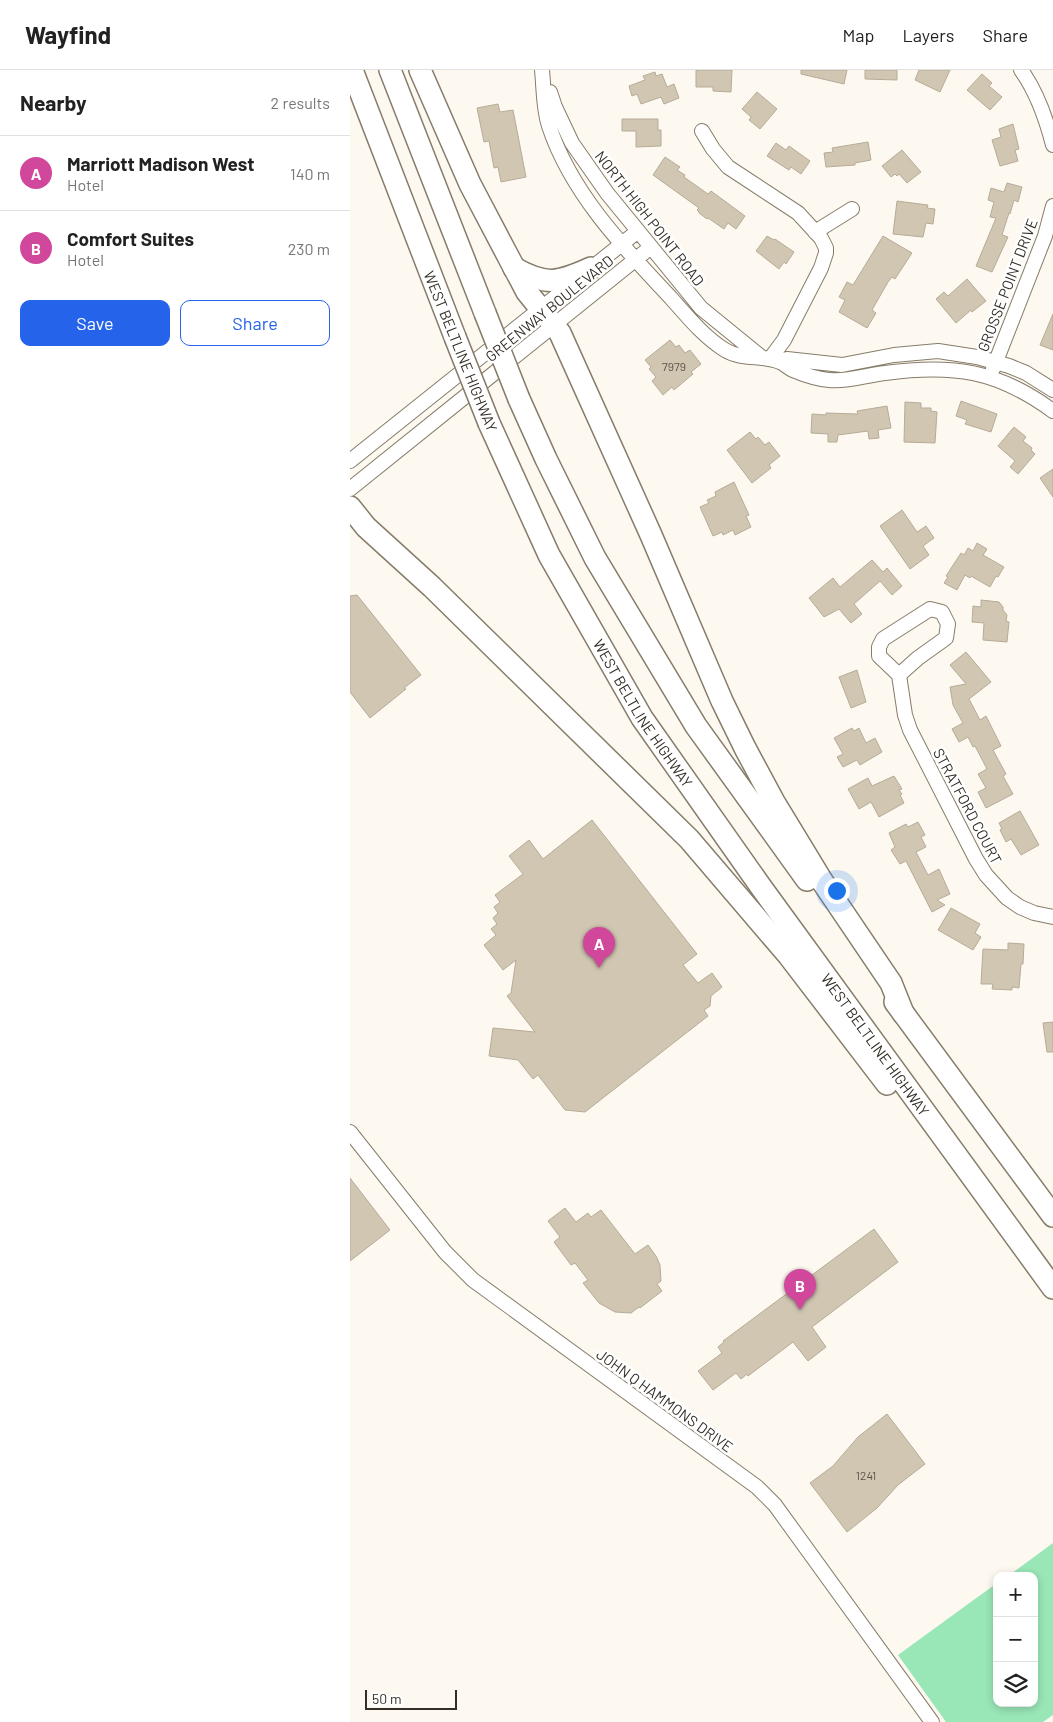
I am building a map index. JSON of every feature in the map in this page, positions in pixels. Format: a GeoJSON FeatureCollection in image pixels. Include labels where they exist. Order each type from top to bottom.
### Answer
{"type":"FeatureCollection","features":[{"type":"Feature","properties":{"kind":"highway","name":"WEST BELTLINE HIGHWAY"},"geometry":{"type":"LineString","coordinates":[[352,70],[489,423],[549,555],[642,718],[761,887],[1053,1288]]}},
{"type":"Feature","properties":{"kind":"highway"},"geometry":{"type":"LineString","coordinates":[[390,70],[519,399],[546,459],[595,558],[696,726],[903,1013],[1053,1216]]}},
{"type":"Feature","properties":{"kind":"highway"},"geometry":{"type":"LineString","coordinates":[[420,70],[470,184],[514,268],[528,292],[554,324],[603,428],[722,701],[748,755],[774,802],[822,880],[891,983],[903,1013]]}},
{"type":"Feature","properties":{"kind":"highway"},"geometry":{"type":"LineString","coordinates":[[514,268],[535,279],[547,281],[566,278],[591,268]]}},
{"type":"Feature","properties":{"kind":"highway"},"geometry":{"type":"LineString","coordinates":[[350,507],[358,525],[460,614],[689,839],[789,956],[899,1101],[965,1168]]}},
{"type":"Feature","properties":{"kind":"street"},"geometry":{"type":"LineString","coordinates":[[1020,70],[1029,82],[1040,104],[1053,144]]}},
{"type":"Feature","properties":{"kind":"street","name":"NORTH HIGH POINT ROAD"},"geometry":{"type":"LineString","coordinates":[[542,74],[548,84],[555,108],[577,151],[638,231],[702,308],[770,359],[815,378],[832,380],[860,378],[922,368],[953,369],[990,376],[1026,392],[1053,411]]}},
{"type":"Feature","properties":{"kind":"street","name":"NORTH HIGH POINT ROAD"},"geometry":{"type":"LineString","coordinates":[[542,74],[548,124],[556,145],[589,201],[635,260],[692,322],[726,351],[752,358],[787,358],[842,365],[894,355],[938,351],[977,357],[1026,372],[1053,390]]}},
{"type":"Feature","properties":{"kind":"street"},"geometry":{"type":"LineString","coordinates":[[702,131],[728,166],[798,213],[820,238],[826,252],[821,268],[784,340],[770,359]]}},
{"type":"Feature","properties":{"kind":"street","name":"GROSSE POINT DRIVE"},"geometry":{"type":"LineString","coordinates":[[990,376],[1045,236],[1053,206]]}},
{"type":"Feature","properties":{"kind":"street"},"geometry":{"type":"LineString","coordinates":[[815,232],[852,209]]}},
{"type":"Feature","properties":{"kind":"street","name":"GREENWAY BOULEVARD"},"geometry":{"type":"LineString","coordinates":[[350,461],[638,231]]}},
{"type":"Feature","properties":{"kind":"street","name":"GREENWAY BOULEVARD"},"geometry":{"type":"LineString","coordinates":[[350,489],[651,247]]}},
{"type":"Feature","properties":{"kind":"street"},"geometry":{"type":"LineString","coordinates":[[930,609],[942,612],[948,624],[946,638],[918,658],[899,676],[879,656],[879,647],[883,639],[930,609]]}},
{"type":"Feature","properties":{"kind":"street","name":"STRATFORD COURT"},"geometry":{"type":"LineString","coordinates":[[899,676],[905,715],[910,730],[976,859],[995,886],[1007,898],[1034,913],[1053,917]]}},
{"type":"Feature","properties":{"kind":"street","name":"JOHN Q HAMMONS DRIVE"},"geometry":{"type":"LineString","coordinates":[[350,1132],[436,1242],[467,1274],[492,1295],[757,1487],[775,1505],[932,1722]]}},
{"type":"Feature","properties":{"kind":"green space"},"geometry":{"type":"Polygon","coordinates":[[[1053,1543],[1053,1715],[1043,1722],[946,1722],[898,1655],[993,1586],[993,1707],[1038,1707],[1038,1572],[1013,1572],[1053,1543]]]}},
{"type":"Feature","properties":{"kind":"building"},"geometry":{"type":"Polygon","coordinates":[[[696,70],[732,70],[731,92],[713,91],[713,87],[696,87],[696,70]]]}},
{"type":"Feature","properties":{"kind":"building"},"geometry":{"type":"Polygon","coordinates":[[[801,70],[847,70],[844,84],[801,74],[801,70]]]}},
{"type":"Feature","properties":{"kind":"building"},"geometry":{"type":"Polygon","coordinates":[[[865,70],[897,70],[897,80],[865,79],[865,70]]]}},
{"type":"Feature","properties":{"kind":"building"},"geometry":{"type":"Polygon","coordinates":[[[919,70],[950,70],[940,92],[915,80],[919,70]]]}},
{"type":"Feature","properties":{"kind":"building"},"geometry":{"type":"Polygon","coordinates":[[[655,72],[656,76],[662,74],[667,87],[674,84],[679,98],[664,104],[661,97],[641,104],[637,94],[632,96],[629,86],[645,80],[643,76],[655,72]]]}},
{"type":"Feature","properties":{"kind":"building"},"geometry":{"type":"Polygon","coordinates":[[[982,74],[992,83],[989,86],[1002,97],[990,110],[967,90],[982,74]]]}},
{"type":"Feature","properties":{"kind":"building"},"geometry":{"type":"Polygon","coordinates":[[[757,92],[777,109],[760,129],[749,120],[751,117],[742,109],[757,92]]]}},
{"type":"Feature","properties":{"kind":"building"},"geometry":{"type":"Polygon","coordinates":[[[498,104],[500,112],[513,110],[526,177],[501,182],[498,167],[494,168],[489,141],[484,142],[477,108],[498,104]]]}},
{"type":"Feature","properties":{"kind":"building"},"geometry":{"type":"Polygon","coordinates":[[[622,119],[658,119],[658,130],[661,130],[661,146],[636,147],[636,131],[622,131],[622,119]]]}},
{"type":"Feature","properties":{"kind":"building"},"geometry":{"type":"Polygon","coordinates":[[[1013,124],[1019,149],[1015,150],[1018,161],[1000,166],[992,140],[1001,137],[999,129],[1013,124]]]}},
{"type":"Feature","properties":{"kind":"building"},"geometry":{"type":"Polygon","coordinates":[[[868,142],[871,160],[855,163],[855,165],[826,167],[824,153],[833,152],[832,148],[868,142]]]}},
{"type":"Feature","properties":{"kind":"building"},"geometry":{"type":"Polygon","coordinates":[[[776,143],[786,150],[789,146],[810,161],[801,174],[791,167],[789,170],[767,156],[776,143]]]}},
{"type":"Feature","properties":{"kind":"building"},"geometry":{"type":"Polygon","coordinates":[[[902,150],[921,172],[907,183],[899,174],[891,177],[882,166],[902,150]]]}},
{"type":"Feature","properties":{"kind":"building"},"geometry":{"type":"Polygon","coordinates":[[[665,157],[680,167],[677,170],[685,175],[684,177],[708,194],[711,191],[745,216],[736,229],[728,223],[724,229],[707,219],[699,213],[697,210],[699,208],[653,175],[665,157]]]}},
{"type":"Feature","properties":{"kind":"building"},"geometry":{"type":"Polygon","coordinates":[[[1007,183],[1022,187],[1018,202],[1014,200],[1009,213],[1002,235],[1008,237],[992,272],[976,266],[996,218],[990,217],[994,202],[988,200],[991,188],[1004,192],[1007,183]]]}},
{"type":"Feature","properties":{"kind":"building"},"geometry":{"type":"Polygon","coordinates":[[[897,201],[928,205],[927,208],[935,209],[933,224],[926,223],[923,237],[893,234],[897,201]]]}},
{"type":"Feature","properties":{"kind":"building"},"geometry":{"type":"Polygon","coordinates":[[[767,236],[794,252],[786,264],[784,262],[779,269],[756,251],[767,236]]]}},
{"type":"Feature","properties":{"kind":"building"},"geometry":{"type":"Polygon","coordinates":[[[883,236],[912,253],[895,279],[892,277],[888,282],[872,310],[876,313],[867,328],[839,312],[845,300],[839,297],[847,282],[853,285],[883,236]]]}},
{"type":"Feature","properties":{"kind":"building"},"geometry":{"type":"Polygon","coordinates":[[[967,279],[986,301],[972,312],[971,310],[956,323],[936,299],[944,292],[948,296],[967,279]]]}},
{"type":"Feature","properties":{"kind":"building"},"geometry":{"type":"Polygon","coordinates":[[[1053,314],[1053,350],[1040,345],[1053,314]]]}},
{"type":"Feature","properties":{"kind":"building"},"geometry":{"type":"Polygon","coordinates":[[[670,340],[676,347],[679,345],[685,353],[690,350],[701,364],[691,372],[693,374],[674,390],[672,387],[663,395],[652,381],[656,377],[649,369],[651,367],[645,360],[670,340]]]}},
{"type":"Feature","properties":{"kind":"building"},"geometry":{"type":"Polygon","coordinates":[[[961,401],[997,414],[991,432],[965,424],[967,420],[956,416],[961,401]]]}},
{"type":"Feature","properties":{"kind":"building"},"geometry":{"type":"Polygon","coordinates":[[[905,402],[921,403],[921,408],[931,408],[931,411],[937,412],[935,443],[904,442],[905,402]]]}},
{"type":"Feature","properties":{"kind":"building"},"geometry":{"type":"Polygon","coordinates":[[[887,406],[891,428],[878,430],[879,438],[869,439],[868,431],[838,435],[837,442],[828,442],[828,434],[811,433],[812,414],[858,414],[857,411],[887,406]]]}},
{"type":"Feature","properties":{"kind":"building"},"geometry":{"type":"Polygon","coordinates":[[[1014,427],[1026,437],[1023,441],[1032,448],[1031,450],[1035,454],[1018,474],[1010,467],[1015,461],[998,446],[1014,427]]]}},
{"type":"Feature","properties":{"kind":"building"},"geometry":{"type":"Polygon","coordinates":[[[750,432],[765,445],[769,442],[780,456],[769,465],[771,468],[752,483],[727,450],[750,432]]]}},
{"type":"Feature","properties":{"kind":"building"},"geometry":{"type":"Polygon","coordinates":[[[1053,469],[1053,497],[1040,478],[1053,469]]]}},
{"type":"Feature","properties":{"kind":"building"},"geometry":{"type":"Polygon","coordinates":[[[734,482],[749,515],[746,516],[751,527],[735,535],[733,530],[723,535],[722,532],[713,536],[700,507],[709,503],[707,500],[716,496],[715,492],[734,482]]]}},
{"type":"Feature","properties":{"kind":"building"},"geometry":{"type":"Polygon","coordinates":[[[902,510],[917,532],[926,526],[934,538],[923,546],[929,555],[910,569],[880,526],[902,510]]]}},
{"type":"Feature","properties":{"kind":"building"},"geometry":{"type":"Polygon","coordinates":[[[977,543],[987,549],[983,555],[1004,567],[990,587],[971,576],[970,578],[965,575],[957,590],[944,583],[948,577],[946,576],[961,553],[964,555],[968,548],[973,551],[977,543]]]}},
{"type":"Feature","properties":{"kind":"building"},"geometry":{"type":"Polygon","coordinates":[[[872,560],[883,572],[887,568],[902,586],[892,595],[880,581],[854,604],[862,614],[851,623],[839,609],[824,617],[809,598],[833,578],[840,587],[872,560]]]}},
{"type":"Feature","properties":{"kind":"building"},"geometry":{"type":"Polygon","coordinates":[[[357,595],[421,675],[370,718],[350,692],[350,596],[357,595]]]}},
{"type":"Feature","properties":{"kind":"building"},"geometry":{"type":"Polygon","coordinates":[[[981,600],[999,602],[1003,607],[1007,615],[1006,621],[1009,622],[1007,642],[983,640],[984,623],[972,622],[973,606],[981,607],[981,600]]]}},
{"type":"Feature","properties":{"kind":"building"},"geometry":{"type":"Polygon","coordinates":[[[966,652],[991,682],[969,699],[980,720],[986,716],[1001,746],[993,750],[1006,774],[1003,776],[1013,794],[986,808],[978,792],[986,788],[978,774],[987,769],[968,737],[959,742],[952,729],[963,723],[953,705],[950,687],[966,684],[950,665],[966,652]]]}},
{"type":"Feature","properties":{"kind":"building"},"geometry":{"type":"Polygon","coordinates":[[[857,670],[866,702],[851,708],[839,677],[857,670]]]}},
{"type":"Feature","properties":{"kind":"building"},"geometry":{"type":"Polygon","coordinates":[[[852,728],[854,731],[859,728],[866,743],[875,738],[882,752],[860,765],[857,760],[843,767],[837,757],[843,754],[834,738],[852,728]]]}},
{"type":"Feature","properties":{"kind":"building"},"geometry":{"type":"Polygon","coordinates":[[[894,776],[902,789],[899,790],[904,803],[879,817],[871,802],[859,809],[848,789],[868,778],[872,786],[894,776]]]}},
{"type":"Feature","properties":{"kind":"building"},"geometry":{"type":"Polygon","coordinates":[[[1020,811],[1039,845],[1021,855],[1011,839],[1006,842],[999,823],[1020,811]]]}},
{"type":"Feature","properties":{"kind":"building"},"geometry":{"type":"Polygon","coordinates":[[[592,820],[697,954],[683,965],[698,983],[712,973],[722,987],[711,996],[710,1006],[704,1010],[708,1016],[585,1112],[565,1110],[538,1075],[533,1079],[518,1060],[489,1056],[493,1028],[535,1032],[507,996],[511,993],[516,960],[503,970],[484,945],[496,935],[491,929],[497,924],[493,918],[498,913],[494,907],[500,902],[495,895],[523,874],[509,856],[529,840],[543,859],[592,820]]]}},
{"type":"Feature","properties":{"kind":"building"},"geometry":{"type":"Polygon","coordinates":[[[918,822],[925,835],[921,837],[926,847],[916,852],[928,875],[939,869],[950,894],[937,900],[945,905],[932,912],[906,861],[900,864],[891,850],[895,847],[889,833],[906,824],[908,827],[918,822]]]}},
{"type":"Feature","properties":{"kind":"building"},"geometry":{"type":"Polygon","coordinates":[[[951,908],[980,924],[975,933],[981,937],[973,950],[938,930],[951,908]]]}},
{"type":"Feature","properties":{"kind":"building"},"geometry":{"type":"Polygon","coordinates":[[[1008,943],[1024,944],[1019,988],[1012,987],[1012,990],[992,989],[993,984],[981,984],[983,949],[1008,950],[1008,943]]]}},
{"type":"Feature","properties":{"kind":"building"},"geometry":{"type":"Polygon","coordinates":[[[1053,1022],[1053,1052],[1047,1052],[1043,1023],[1053,1022]]]}},
{"type":"Feature","properties":{"kind":"building"},"geometry":{"type":"Polygon","coordinates":[[[350,1178],[390,1230],[350,1261],[350,1178]]]}},
{"type":"Feature","properties":{"kind":"building"},"geometry":{"type":"Polygon","coordinates":[[[565,1208],[576,1222],[588,1213],[591,1217],[601,1210],[635,1254],[648,1245],[660,1265],[661,1281],[657,1284],[662,1291],[631,1313],[615,1312],[599,1303],[583,1283],[588,1280],[575,1263],[571,1265],[554,1242],[560,1237],[548,1221],[565,1208]]]}},
{"type":"Feature","properties":{"kind":"building"},"geometry":{"type":"Polygon","coordinates":[[[874,1229],[898,1262],[812,1327],[826,1347],[808,1361],[793,1342],[748,1376],[747,1374],[741,1379],[736,1373],[713,1390],[698,1371],[722,1353],[718,1347],[723,1341],[874,1229]]]}},
{"type":"Feature","properties":{"kind":"building"},"geometry":{"type":"Polygon","coordinates":[[[887,1414],[925,1464],[898,1485],[877,1508],[847,1532],[810,1483],[833,1466],[858,1437],[887,1414]]]}},
{"type":"Feature","properties":{"kind":"place","name":"Marriott Madison West"},"geometry":{"type":"Point","coordinates":[599,968]}},
{"type":"Feature","properties":{"kind":"place","name":"Comfort Suites"},"geometry":{"type":"Point","coordinates":[800,1310]}}]}
